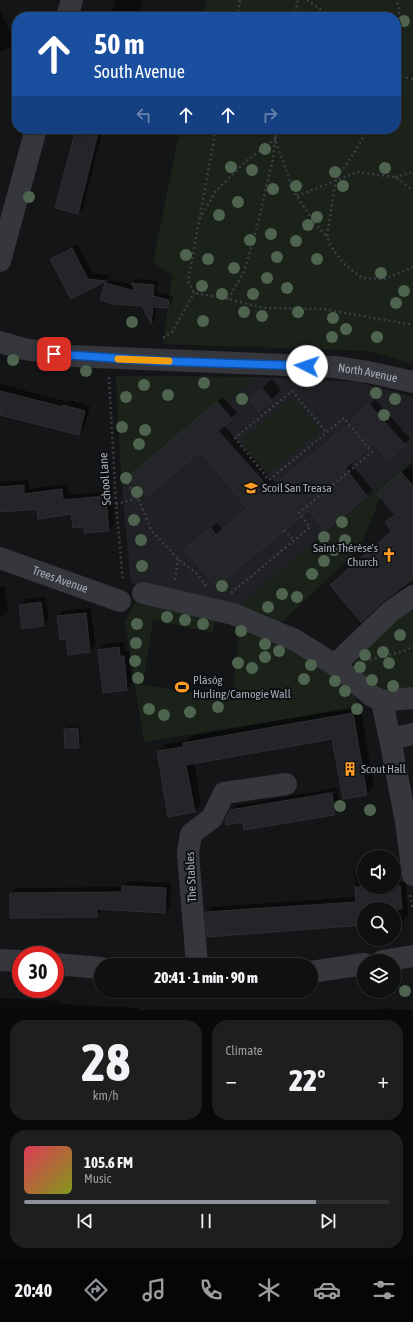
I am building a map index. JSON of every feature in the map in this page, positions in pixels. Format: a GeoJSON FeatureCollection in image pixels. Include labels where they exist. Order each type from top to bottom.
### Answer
{"type":"FeatureCollection","features":[{"type":"Feature","properties":{"kind":"street"},"geometry":{"type":"LineString","coordinates":[[68,12],[72,0]]}},
{"type":"Feature","properties":{"kind":"street"},"geometry":{"type":"LineString","coordinates":[[0,261],[35,134]]}},
{"type":"Feature","properties":{"kind":"street","name":"North Avenue"},"geometry":{"type":"LineString","coordinates":[[0,342],[24,349],[70,356],[155,361],[279,364],[334,368],[368,372],[413,382]]}},
{"type":"Feature","properties":{"kind":"street","name":"Trees Avenue"},"geometry":{"type":"LineString","coordinates":[[0,558],[122,593]]}},
{"type":"Feature","properties":{"kind":"street"},"geometry":{"type":"LineString","coordinates":[[143,593],[233,614],[295,640],[335,665],[372,696],[382,701],[413,698]]}},
{"type":"Feature","properties":{"kind":"street"},"geometry":{"type":"LineString","coordinates":[[335,665],[391,611],[413,596]]}},
{"type":"Feature","properties":{"kind":"street"},"geometry":{"type":"LineString","coordinates":[[382,701],[405,815],[412,885]]}},
{"type":"Feature","properties":{"kind":"street"},"geometry":{"type":"LineString","coordinates":[[390,739],[413,734]]}},
{"type":"Feature","properties":{"kind":"street","name":"The Stables"},"geometry":{"type":"LineString","coordinates":[[196,958],[188,853],[191,834],[212,818],[224,793],[286,784]]}},
{"type":"Feature","properties":{"kind":"street"},"geometry":{"type":"LineString","coordinates":[[401,958],[413,956]]}},
{"type":"Feature","properties":{"kind":"street"},"geometry":{"type":"LineString","coordinates":[[0,960],[12,961]]}},
{"type":"Feature","properties":{"kind":"street"},"geometry":{"type":"LineString","coordinates":[[64,965],[94,967]]}},
{"type":"Feature","properties":{"kind":"street"},"geometry":{"type":"LineString","coordinates":[[318,971],[357,965]]}},
{"type":"Feature","properties":{"kind":"path"},"geometry":{"type":"LineString","coordinates":[[238,12],[240,0]]}},
{"type":"Feature","properties":{"kind":"path"},"geometry":{"type":"LineString","coordinates":[[295,12],[298,0]]}},
{"type":"Feature","properties":{"kind":"path"},"geometry":{"type":"LineString","coordinates":[[307,0],[325,12]]}},
{"type":"Feature","properties":{"kind":"path"},"geometry":{"type":"LineString","coordinates":[[397,0],[399,12]]}},
{"type":"Feature","properties":{"kind":"path"},"geometry":{"type":"LineString","coordinates":[[401,77],[413,79]]}},
{"type":"Feature","properties":{"kind":"path"},"geometry":{"type":"LineString","coordinates":[[194,294],[188,281],[215,134]]}},
{"type":"Feature","properties":{"kind":"path"},"geometry":{"type":"LineString","coordinates":[[228,299],[244,272],[256,231],[271,166],[276,134]]}},
{"type":"Feature","properties":{"kind":"path"},"geometry":{"type":"LineString","coordinates":[[198,221],[215,192],[245,162],[275,139],[278,134]]}},
{"type":"Feature","properties":{"kind":"path"},"geometry":{"type":"LineString","coordinates":[[327,237],[336,179],[365,134]]}},
{"type":"Feature","properties":{"kind":"path"},"geometry":{"type":"LineString","coordinates":[[275,139],[297,196],[314,222],[327,237],[330,245],[343,263],[362,278],[386,278],[413,267]]}},
{"type":"Feature","properties":{"kind":"path"},"geometry":{"type":"LineString","coordinates":[[297,196],[336,179],[357,172],[395,177],[413,172]]}},
{"type":"Feature","properties":{"kind":"path"},"geometry":{"type":"LineString","coordinates":[[395,177],[413,190]]}},
{"type":"Feature","properties":{"kind":"path"},"geometry":{"type":"LineString","coordinates":[[194,294],[228,299],[264,308],[322,309],[413,325]]}},
{"type":"Feature","properties":{"kind":"path"},"geometry":{"type":"LineString","coordinates":[[162,339],[172,332],[194,294]]}},
{"type":"Feature","properties":{"kind":"path","name":"School Lane"},"geometry":{"type":"LineString","coordinates":[[109,372],[122,593]]}},
{"type":"Feature","properties":{"kind":"path"},"geometry":{"type":"LineString","coordinates":[[227,596],[310,527],[299,513],[372,452],[344,418],[269,480],[234,438],[292,391],[326,432]]}},
{"type":"Feature","properties":{"kind":"path"},"geometry":{"type":"LineString","coordinates":[[127,483],[138,498],[151,530],[178,559],[196,573]]}},
{"type":"Feature","properties":{"kind":"path"},"geometry":{"type":"LineString","coordinates":[[116,504],[138,498]]}},
{"type":"Feature","properties":{"kind":"path"},"geometry":{"type":"LineString","coordinates":[[284,530],[294,540]]}},
{"type":"Feature","properties":{"kind":"path"},"geometry":{"type":"LineString","coordinates":[[174,586],[178,559]]}},
{"type":"Feature","properties":{"kind":"path"},"geometry":{"type":"LineString","coordinates":[[363,661],[407,650],[413,646]]}},
{"type":"Feature","properties":{"kind":"path"},"geometry":{"type":"LineString","coordinates":[[412,885],[413,910]]}},
{"type":"Feature","properties":{"kind":"shaded area"},"geometry":{"type":"Polygon","coordinates":[[[207,0],[413,0],[413,364],[369,351],[163,344],[172,275],[153,262],[179,134],[401,134],[401,12],[204,12],[207,0]]]}},
{"type":"Feature","properties":{"kind":"shaded area","name":"Scoil San Treasa"},"geometry":{"type":"Polygon","coordinates":[[[116,376],[258,377],[358,382],[413,397],[413,459],[238,607],[131,583],[123,502],[116,376]]]}},
{"type":"Feature","properties":{"kind":"shaded area"},"geometry":{"type":"Polygon","coordinates":[[[116,376],[258,377],[221,407],[216,403],[129,476],[121,473],[116,376]]]}},
{"type":"Feature","properties":{"kind":"shaded area"},"geometry":{"type":"Polygon","coordinates":[[[292,398],[320,430],[267,474],[241,441],[292,398]]]}},
{"type":"Feature","properties":{"kind":"shaded area"},"geometry":{"type":"Polygon","coordinates":[[[413,459],[413,470],[406,470],[397,477],[381,496],[360,548],[281,623],[238,607],[413,459]]]}},
{"type":"Feature","properties":{"kind":"shaded area"},"geometry":{"type":"Polygon","coordinates":[[[134,603],[215,620],[213,633],[153,620],[143,685],[224,697],[233,691],[240,626],[275,640],[309,657],[339,680],[352,693],[362,709],[319,714],[144,742],[125,622],[134,603]]]}},
{"type":"Feature","properties":{"kind":"shaded area"},"geometry":{"type":"Polygon","coordinates":[[[413,611],[413,692],[378,697],[355,668],[356,662],[378,635],[407,612],[413,611]]]}},
{"type":"Feature","properties":{"kind":"building"},"geometry":{"type":"Polygon","coordinates":[[[75,134],[98,134],[78,214],[55,208],[75,134]]]}},
{"type":"Feature","properties":{"kind":"building"},"geometry":{"type":"Polygon","coordinates":[[[72,248],[88,279],[106,281],[71,299],[50,259],[72,248]]]}},
{"type":"Feature","properties":{"kind":"building"},"geometry":{"type":"Polygon","coordinates":[[[105,283],[135,291],[131,283],[154,285],[153,296],[169,300],[168,308],[153,307],[151,324],[142,306],[113,304],[100,300],[105,283]]]}},
{"type":"Feature","properties":{"kind":"building"},"geometry":{"type":"Polygon","coordinates":[[[262,388],[272,401],[259,411],[249,399],[262,388]]]}},
{"type":"Feature","properties":{"kind":"building"},"geometry":{"type":"Polygon","coordinates":[[[0,391],[85,411],[79,435],[0,415],[0,391]]]}},
{"type":"Feature","properties":{"kind":"building"},"geometry":{"type":"Polygon","coordinates":[[[217,402],[232,419],[218,431],[270,489],[354,420],[352,419],[369,404],[405,445],[388,460],[373,443],[345,468],[367,496],[325,530],[309,510],[216,586],[185,549],[211,528],[216,535],[248,508],[200,451],[146,497],[129,476],[217,402]]]}},
{"type":"Feature","properties":{"kind":"building","name":"Saint Thérèse's Church"},"geometry":{"type":"Polygon","coordinates":[[[401,472],[413,486],[413,579],[382,602],[361,622],[330,585],[392,531],[385,522],[395,515],[377,493],[401,472]]]}},
{"type":"Feature","properties":{"kind":"building"},"geometry":{"type":"Polygon","coordinates":[[[24,485],[24,494],[62,489],[63,500],[106,496],[109,531],[84,533],[84,527],[73,528],[71,514],[38,519],[37,509],[0,512],[0,487],[24,485]]]}},
{"type":"Feature","properties":{"kind":"building"},"geometry":{"type":"Polygon","coordinates":[[[41,602],[44,626],[22,629],[19,605],[41,602]]]}},
{"type":"Feature","properties":{"kind":"building"},"geometry":{"type":"Polygon","coordinates":[[[86,613],[90,652],[68,655],[66,639],[60,640],[57,616],[86,613]]]}},
{"type":"Feature","properties":{"kind":"building"},"geometry":{"type":"Polygon","coordinates":[[[119,647],[120,656],[124,656],[127,690],[103,693],[98,650],[119,647]]]}},
{"type":"Feature","properties":{"kind":"building"},"geometry":{"type":"Polygon","coordinates":[[[353,713],[367,795],[343,799],[332,739],[186,765],[195,812],[168,817],[157,751],[183,747],[183,743],[353,713]]]}},
{"type":"Feature","properties":{"kind":"building"},"geometry":{"type":"Polygon","coordinates":[[[78,728],[79,748],[65,748],[64,729],[78,728]]]}},
{"type":"Feature","properties":{"kind":"building"},"geometry":{"type":"Polygon","coordinates":[[[332,793],[335,815],[244,830],[243,822],[226,825],[225,820],[230,810],[332,793]]]}},
{"type":"Feature","properties":{"kind":"building"},"geometry":{"type":"Polygon","coordinates":[[[122,886],[166,888],[165,913],[97,909],[97,917],[10,918],[10,893],[122,892],[122,886]]]}},
{"type":"Feature","properties":{"kind":"building"},"geometry":{"type":"Polygon","coordinates":[[[355,887],[357,887],[357,894],[401,894],[402,909],[401,902],[357,902],[357,926],[207,937],[205,912],[356,902],[355,887]]]}},
{"type":"Feature","properties":{"kind":"slow traffic"},"geometry":{"type":"LineString","coordinates":[[118,359],[169,361]]}},
{"type":"Feature","properties":{"kind":"place","name":"Scoil San Treasa"},"geometry":{"type":"Point","coordinates":[251,488]}},
{"type":"Feature","properties":{"kind":"place","name":"Saint Thérèse's Church"},"geometry":{"type":"Point","coordinates":[389,555]}},
{"type":"Feature","properties":{"kind":"place","name":"Plásóg Hurling/Camogie Wall"},"geometry":{"type":"Point","coordinates":[182,687]}},
{"type":"Feature","properties":{"kind":"place","name":"Scout Hall"},"geometry":{"type":"Point","coordinates":[350,769]}},
{"type":"Feature","properties":{"kind":"route"},"geometry":{"type":"LineString","coordinates":[[54,354],[157,361],[307,366]]}}]}
